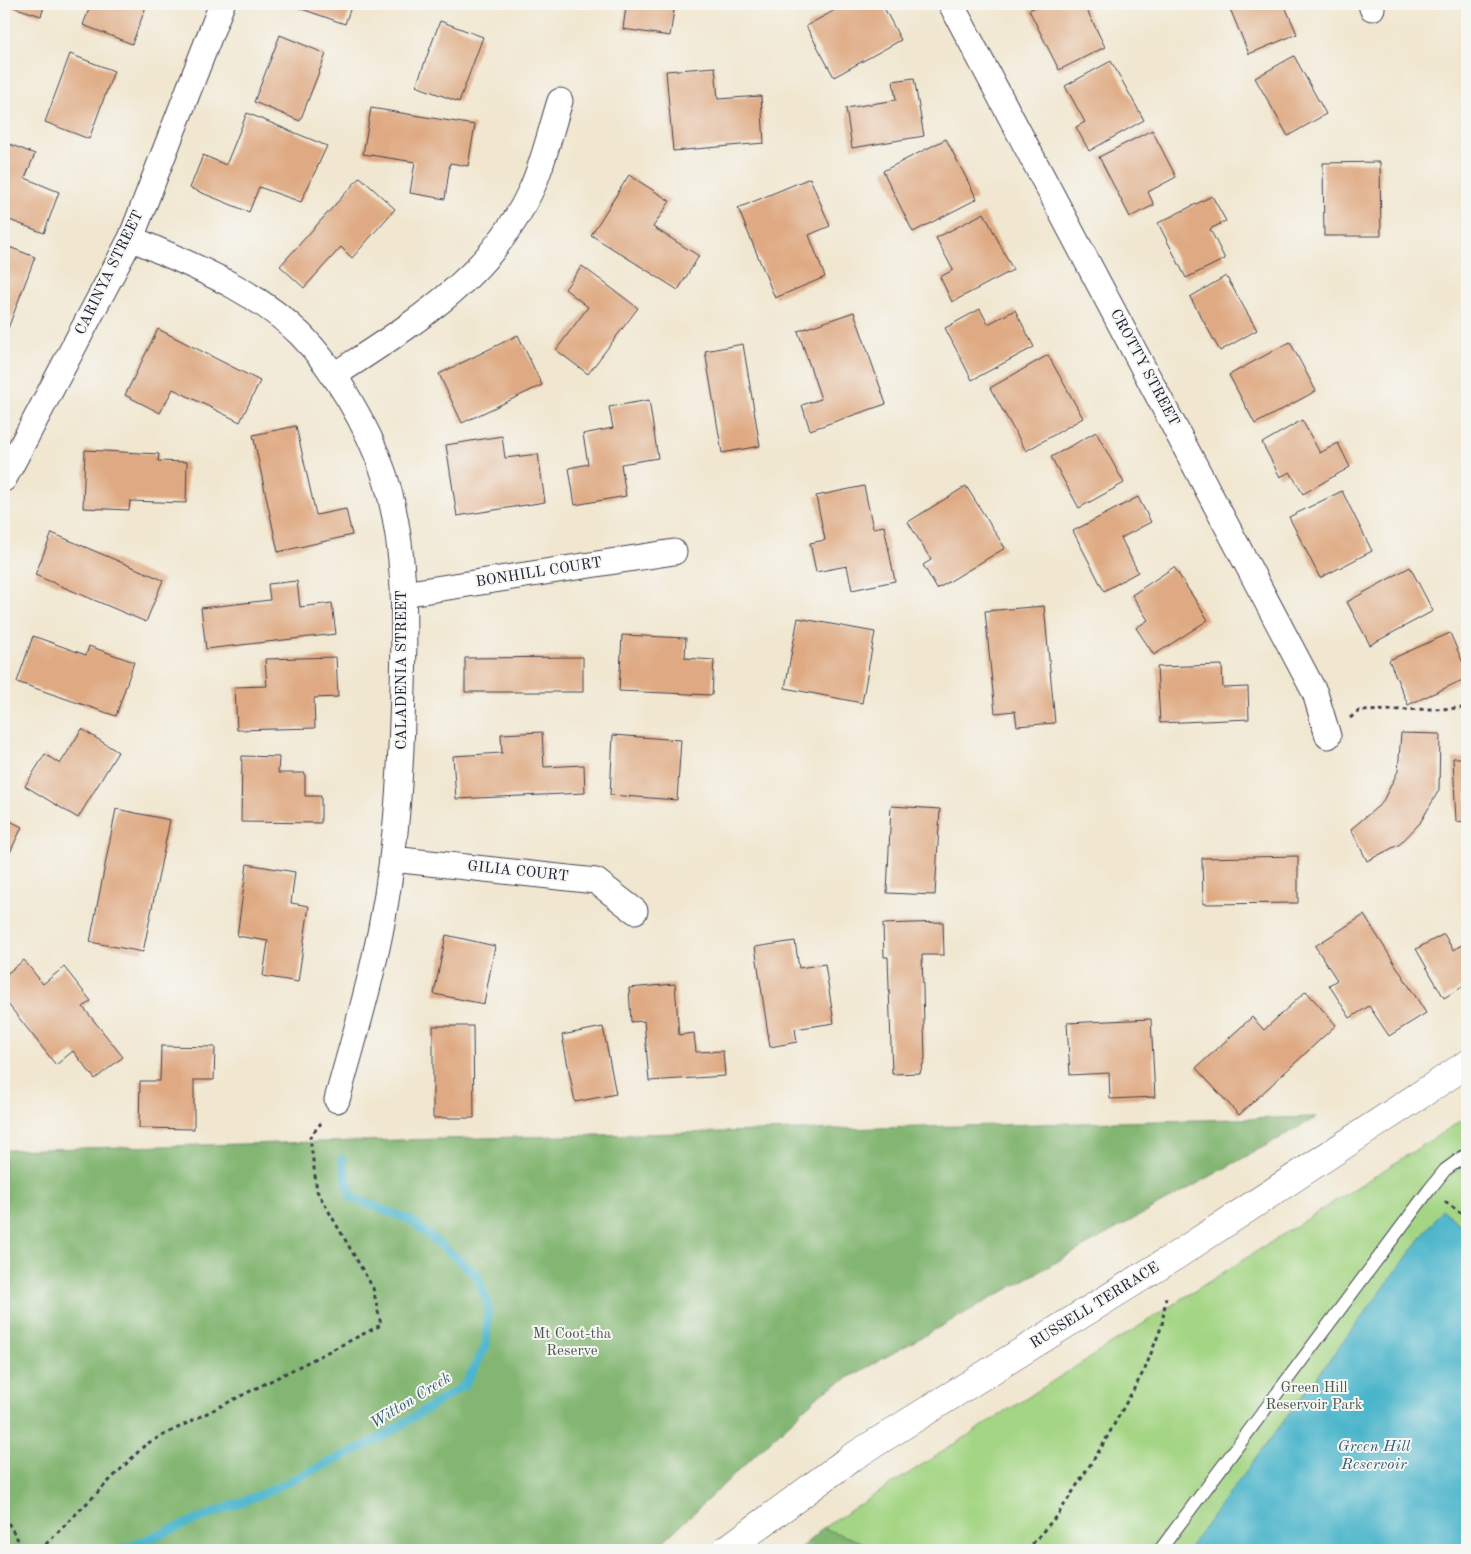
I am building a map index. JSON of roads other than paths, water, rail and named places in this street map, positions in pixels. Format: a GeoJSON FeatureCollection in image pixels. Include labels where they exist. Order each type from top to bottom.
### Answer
{"type":"FeatureCollection","features":[{"type":"Feature","properties":{"kind":"main road","name":"RUSSELL TERRACE"},"geometry":{"type":"LineString","coordinates":[[726,1550],[851,1458],[1177,1256],[1467,1064]]}},
{"type":"Feature","properties":{"kind":"street","name":"CARINYA STREET"},"geometry":{"type":"LineString","coordinates":[[4,480],[10,454],[131,238],[222,4]]}},
{"type":"Feature","properties":{"kind":"street","name":"CROTTY STREET"},"geometry":{"type":"LineString","coordinates":[[951,4],[1315,694],[1328,736]]}},
{"type":"Feature","properties":{"kind":"street"},"geometry":{"type":"LineString","coordinates":[[333,376],[446,298],[475,272],[498,245],[516,218],[533,186],[560,101]]}},
{"type":"Feature","properties":{"kind":"street","name":"CALADENIA STREET"},"geometry":{"type":"LineString","coordinates":[[131,238],[236,286],[271,310],[300,334],[323,360],[333,376],[371,441],[384,476],[394,519],[405,622],[399,805],[374,964],[337,1100]]}},
{"type":"Feature","properties":{"kind":"street","name":"BONHILL COURT"},"geometry":{"type":"LineString","coordinates":[[403,594],[674,552]]}},
{"type":"Feature","properties":{"kind":"street","name":"GILIA COURT"},"geometry":{"type":"LineString","coordinates":[[392,859],[596,881],[635,911]]}},
{"type":"Feature","properties":{"kind":"lane"},"geometry":{"type":"LineString","coordinates":[[1160,1550],[1444,1170],[1467,1154]]}},
{"type":"Feature","properties":{"kind":"water","name":"Green Hill Reservoir"},"geometry":{"type":"Polygon","coordinates":[[[1442,1210],[1467,1230],[1467,1550],[1187,1550],[1442,1210]]]}},
{"type":"Feature","properties":{"kind":"waterway","name":"Witton Creek"},"geometry":{"type":"LineString","coordinates":[[120,1550],[267,1492],[379,1439],[465,1385],[486,1346],[488,1305],[477,1275],[412,1221],[351,1197],[342,1159]]}},
{"type":"Feature","properties":{"kind":"park label","name":"Mt Coot-tha Reserve"},"geometry":{"type":"Point","coordinates":[572,1342]}},
{"type":"Feature","properties":{"kind":"park label","name":"Green Hill Reservoir Park"},"geometry":{"type":"Point","coordinates":[1314,1396]}}]}
